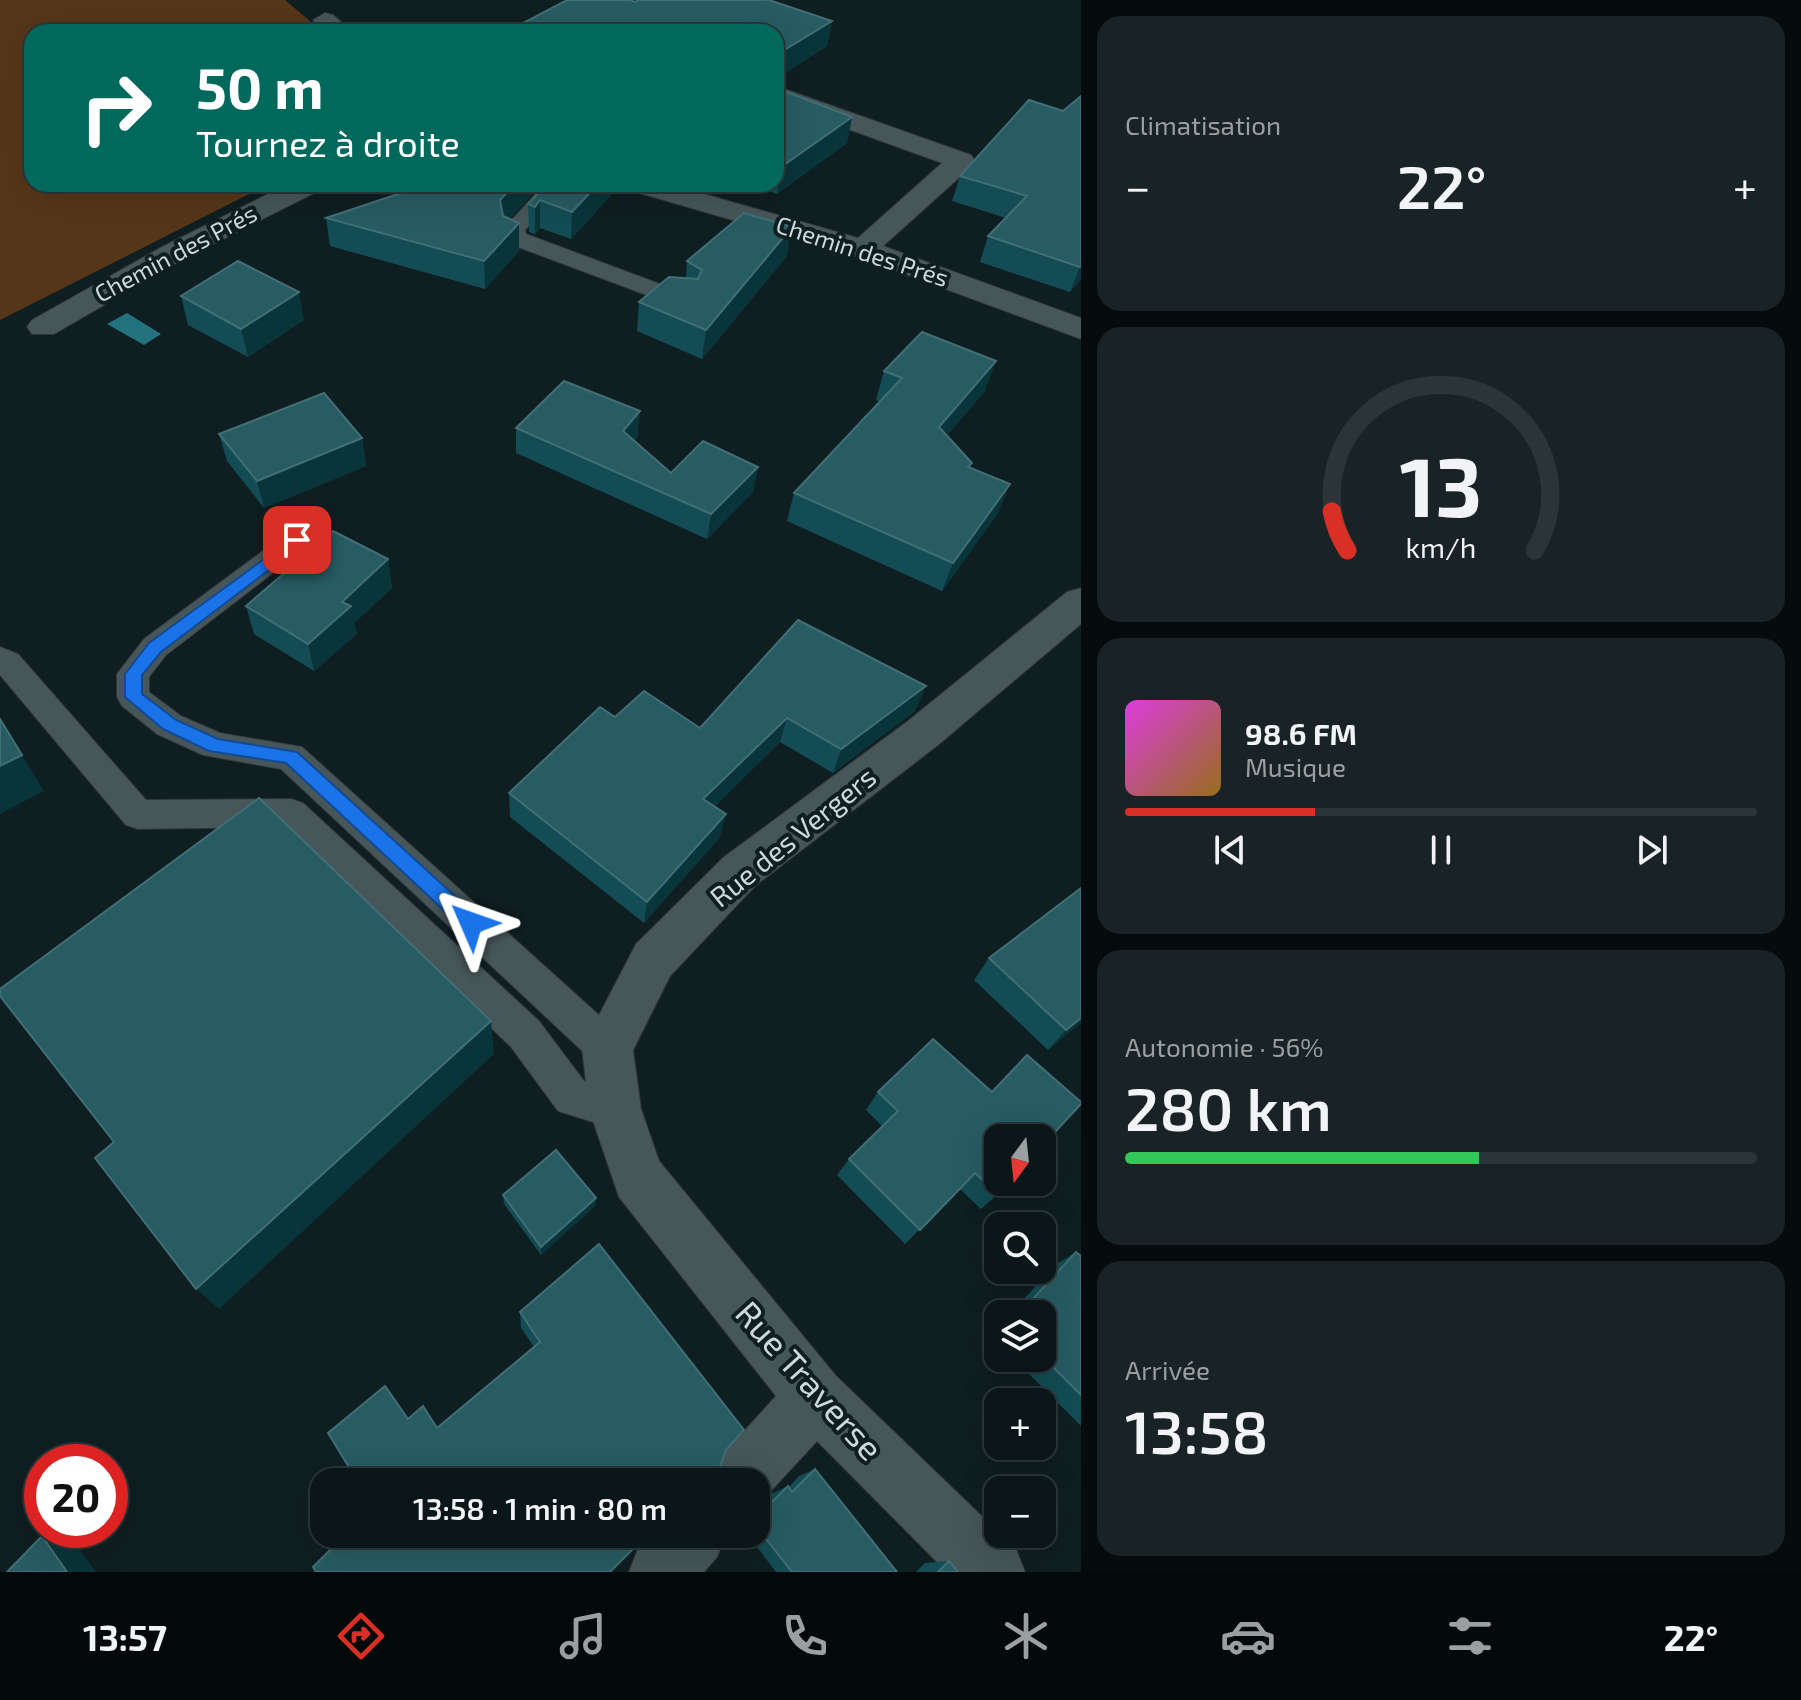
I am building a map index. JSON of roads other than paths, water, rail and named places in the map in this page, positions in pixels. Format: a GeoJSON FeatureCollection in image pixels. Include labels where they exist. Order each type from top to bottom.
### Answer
{"type":"FeatureCollection","features":[{"type":"Feature","properties":{"kind":"street"},"geometry":{"type":"LineString","coordinates":[[784,97],[961,161],[863,249]]}},
{"type":"Feature","properties":{"kind":"street","name":"Chemin des Prés"},"geometry":{"type":"LineString","coordinates":[[43,327],[171,254],[294,192]]}},
{"type":"Feature","properties":{"kind":"street","name":"Chemin des Prés"},"geometry":{"type":"LineString","coordinates":[[667,192],[863,249],[1081,329]]}},
{"type":"Feature","properties":{"kind":"street","name":"Rue des Vergers"},"geometry":{"type":"LineString","coordinates":[[607,1048],[653,960],[740,871],[923,733],[1081,602]]}},
{"type":"Feature","properties":{"kind":"street"},"geometry":{"type":"LineString","coordinates":[[607,1048],[615,1109]]}},
{"type":"Feature","properties":{"kind":"street","name":"Rue Traverse"},"geometry":{"type":"LineString","coordinates":[[615,1109],[638,1178],[815,1397],[993,1572]]}},
{"type":"Feature","properties":{"kind":"street"},"geometry":{"type":"LineString","coordinates":[[752,1468],[815,1397]]}},
{"type":"Feature","properties":{"kind":"street"},"geometry":{"type":"LineString","coordinates":[[661,1572],[682,1548]]}},
{"type":"Feature","properties":{"kind":"lane"},"geometry":{"type":"LineString","coordinates":[[549,192],[514,229],[515,238],[684,301]]}},
{"type":"Feature","properties":{"kind":"lane"},"geometry":{"type":"LineString","coordinates":[[297,540],[155,647],[133,674],[133,697],[169,725],[215,746],[290,757],[607,1048]]}},
{"type":"Feature","properties":{"kind":"lane"},"geometry":{"type":"LineString","coordinates":[[0,659],[7,662],[138,815],[291,813],[525,1034],[572,1097],[615,1109]]}},
{"type":"Feature","properties":{"kind":"water"},"geometry":{"type":"Polygon","coordinates":[[[127,313],[161,334],[144,345],[107,324],[127,313]]]}}]}
